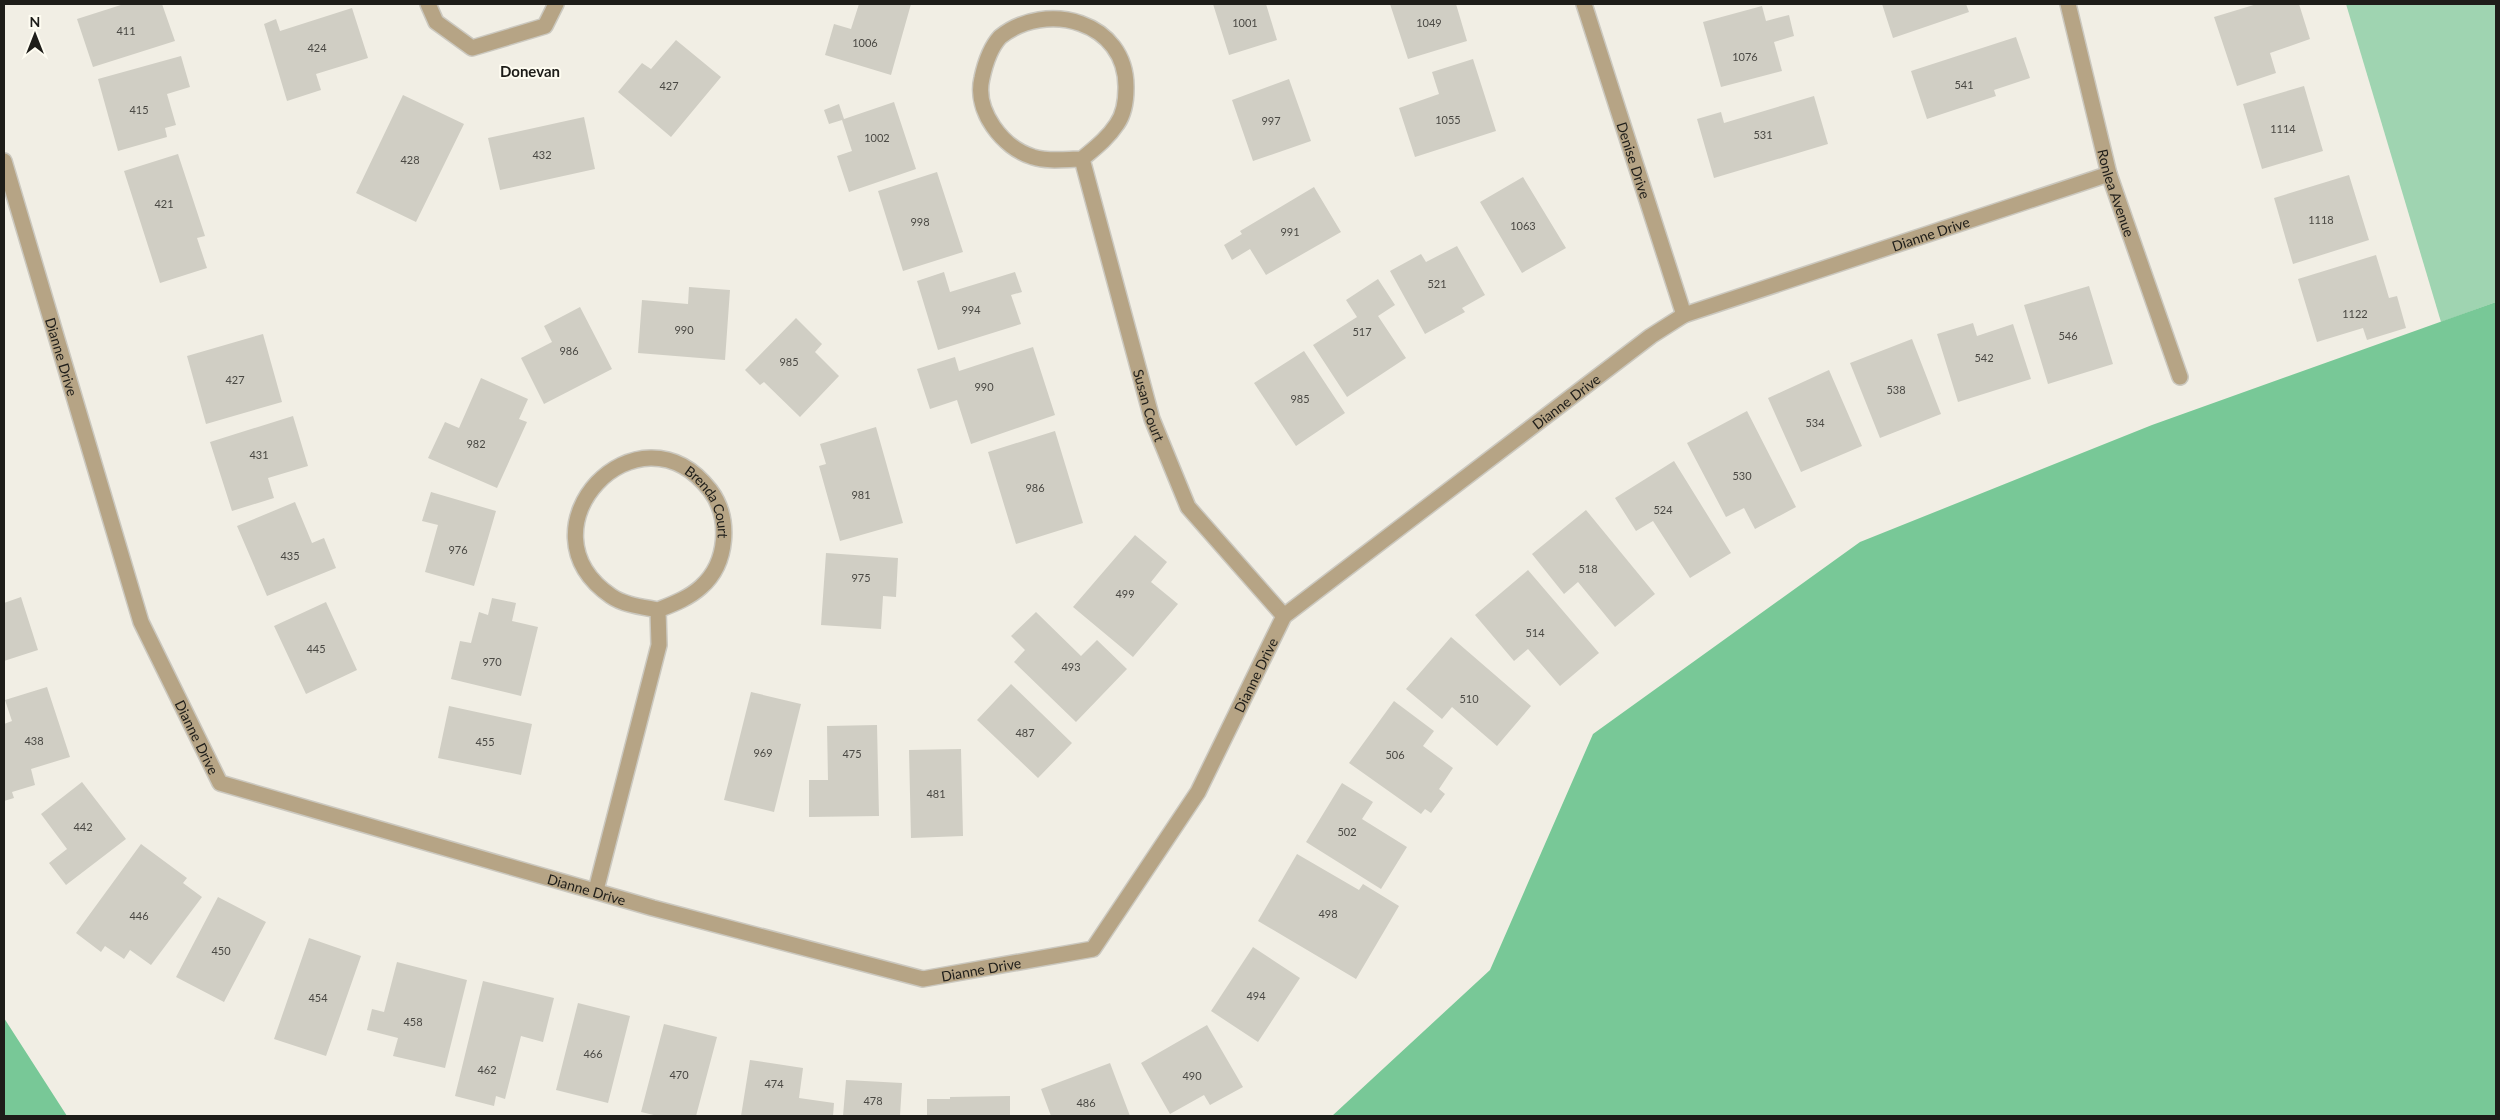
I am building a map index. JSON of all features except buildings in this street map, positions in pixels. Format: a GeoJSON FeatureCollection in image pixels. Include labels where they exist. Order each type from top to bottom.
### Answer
{"type":"FeatureCollection","features":[{"type":"Feature","properties":{"kind":"street"},"geometry":{"type":"LineString","coordinates":[[428,4],[436,22],[472,48],[546,26],[556,4]]}},
{"type":"Feature","properties":{"kind":"street","name":"Denise Drive"},"geometry":{"type":"LineString","coordinates":[[1584,4],[1684,315]]}},
{"type":"Feature","properties":{"kind":"street","name":"Ronlea Avenue"},"geometry":{"type":"LineString","coordinates":[[2068,4],[2109,174],[2180,377]]}},
{"type":"Feature","properties":{"kind":"street"},"geometry":{"type":"LineString","coordinates":[[1040,15],[1064,15],[1087,22],[1106,36],[1120,55],[1126,78],[1126,101],[1118,122],[1103,141],[1082,159],[1058,160],[1033,157],[1011,146],[994,128],[983,106],[981,82],[987,57],[1000,38],[1019,23],[1040,15]]}},
{"type":"Feature","properties":{"kind":"street","name":"Susan Court"},"geometry":{"type":"LineString","coordinates":[[1082,159],[1152,419],[1188,507],[1284,616]]}},
{"type":"Feature","properties":{"kind":"street","name":"Dianne Drive"},"geometry":{"type":"LineString","coordinates":[[4,162],[141,622],[220,784],[596,890],[662,911],[923,979],[1093,949],[1198,792],[1284,616],[1652,336],[1684,315],[2109,174]]}},
{"type":"Feature","properties":{"kind":"street","name":"Brenda Court"},"geometry":{"type":"LineString","coordinates":[[656,458],[681,465],[701,478],[716,498],[724,521],[724,545],[716,567],[702,586],[682,600],[658,610],[635,606],[612,597],[592,580],[580,559],[575,535],[579,510],[590,488],[608,471],[631,460],[656,458]]}},
{"type":"Feature","properties":{"kind":"street"},"geometry":{"type":"LineString","coordinates":[[596,890],[659,645],[658,610]]}},
{"type":"Feature","properties":{"kind":"green space"},"geometry":{"type":"Polygon","coordinates":[[[2346,4],[2496,4],[2496,302],[2441,322],[2346,4]]]}},
{"type":"Feature","properties":{"kind":"green space"},"geometry":{"type":"Polygon","coordinates":[[[2496,302],[2496,1116],[1332,1116],[1490,970],[1593,734],[1860,542],[2152,425],[2496,302]]]}},
{"type":"Feature","properties":{"kind":"green space"},"geometry":{"type":"Polygon","coordinates":[[[4,1018],[67,1116],[4,1116],[4,1018]]]}},
{"type":"Feature","properties":{"kind":"district","name":"Donevan"},"geometry":{"type":"Point","coordinates":[530,71]}}]}
